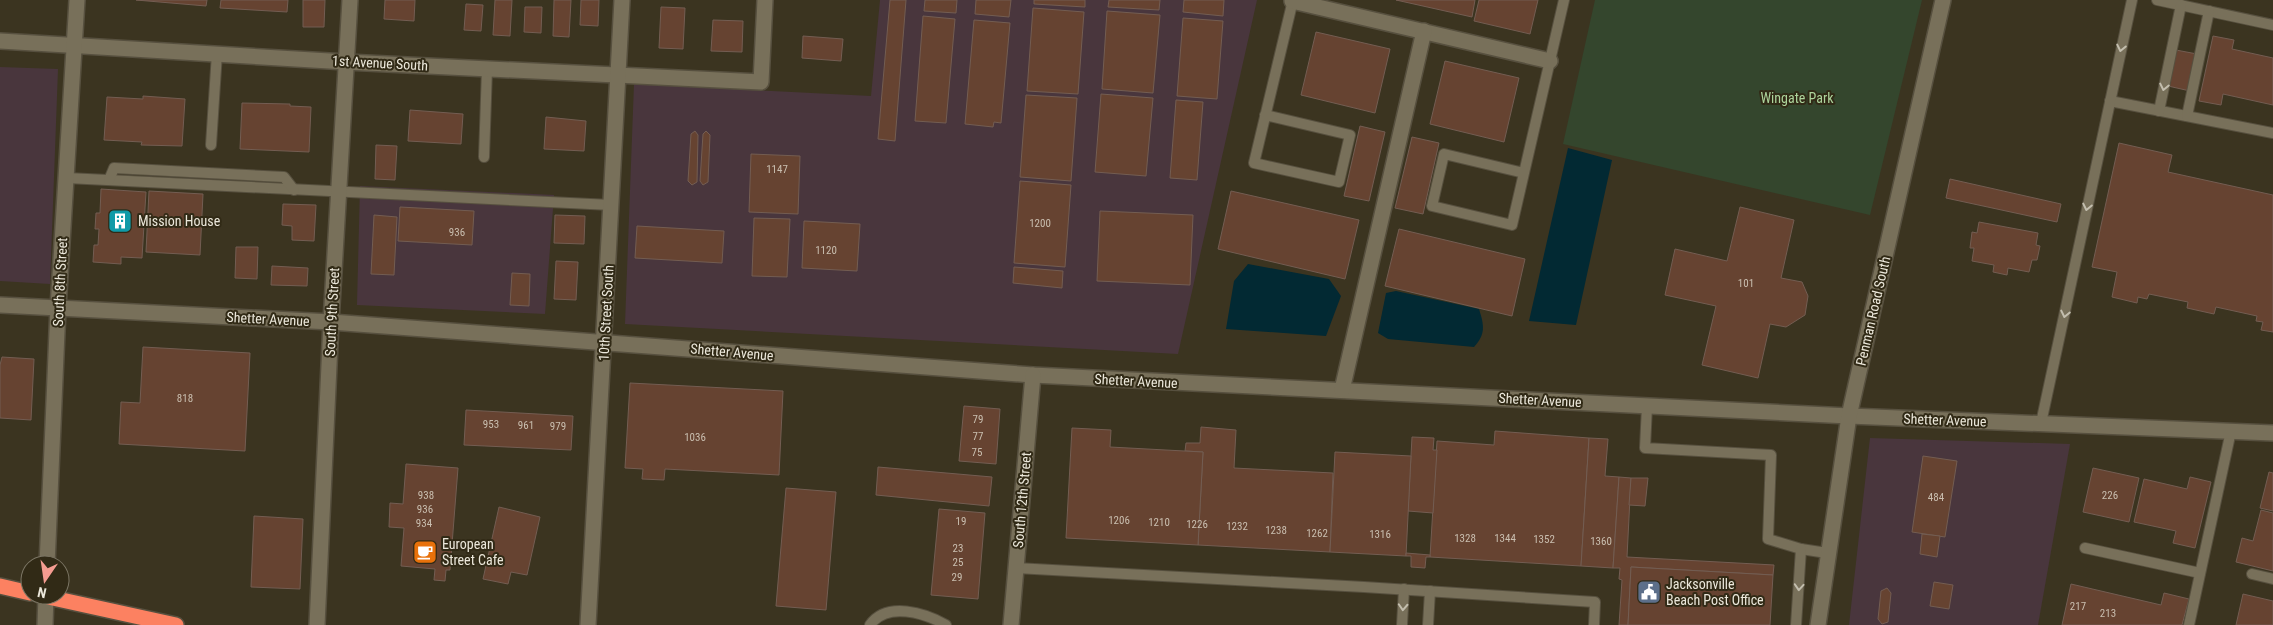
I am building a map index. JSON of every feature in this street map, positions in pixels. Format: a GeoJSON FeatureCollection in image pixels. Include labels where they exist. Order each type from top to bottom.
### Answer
{"type":"FeatureCollection","features":[{"type":"Feature","properties":{"kind":"highway"},"geometry":{"type":"LineString","coordinates":[[0,586],[20,591]]}},
{"type":"Feature","properties":{"kind":"highway"},"geometry":{"type":"LineString","coordinates":[[70,602],[176,625]]}},
{"type":"Feature","properties":{"kind":"street","name":"South 8th Street"},"geometry":{"type":"LineString","coordinates":[[47,555],[58,308],[77,0]]}},
{"type":"Feature","properties":{"kind":"street","name":"South 9th Street"},"geometry":{"type":"LineString","coordinates":[[317,625],[331,322],[350,0]]}},
{"type":"Feature","properties":{"kind":"street","name":"10th Street South"},"geometry":{"type":"LineString","coordinates":[[588,625],[605,342],[622,0]]}},
{"type":"Feature","properties":{"kind":"street","name":"1st Avenue South"},"geometry":{"type":"LineString","coordinates":[[0,41],[75,44],[346,62],[761,82],[765,0]]}},
{"type":"Feature","properties":{"kind":"street"},"geometry":{"type":"LineString","coordinates":[[1292,0],[1550,61]]}},
{"type":"Feature","properties":{"kind":"street","name":"Penman Road South"},"geometry":{"type":"LineString","coordinates":[[1818,625],[1849,416],[1943,0]]}},
{"type":"Feature","properties":{"kind":"street"},"geometry":{"type":"LineString","coordinates":[[1342,390],[1424,31]]}},
{"type":"Feature","properties":{"kind":"street","name":"Shetter Avenue"},"geometry":{"type":"LineString","coordinates":[[0,305],[331,322],[1033,375],[1849,416],[2273,433]]}},
{"type":"Feature","properties":{"kind":"street","name":"South 12th Street"},"geometry":{"type":"LineString","coordinates":[[1011,625],[1033,375]]}},
{"type":"Feature","properties":{"kind":"street"},"geometry":{"type":"LineString","coordinates":[[44,605],[45,625]]}},
{"type":"Feature","properties":{"kind":"lane"},"geometry":{"type":"LineString","coordinates":[[1266,115],[1350,135],[1339,182],[1254,162],[1292,0]]}},
{"type":"Feature","properties":{"kind":"lane"},"geometry":{"type":"LineString","coordinates":[[1524,173],[1444,154],[1432,206],[1512,224],[1524,173],[1550,61],[1564,0]]}},
{"type":"Feature","properties":{"kind":"lane"},"geometry":{"type":"LineString","coordinates":[[2042,424],[2132,0]]}},
{"type":"Feature","properties":{"kind":"lane"},"geometry":{"type":"LineString","coordinates":[[2157,0],[2273,25]]}},
{"type":"Feature","properties":{"kind":"lane"},"geometry":{"type":"LineString","coordinates":[[2159,111],[2181,5]]}},
{"type":"Feature","properties":{"kind":"lane"},"geometry":{"type":"LineString","coordinates":[[2187,116],[2209,12]]}},
{"type":"Feature","properties":{"kind":"lane"},"geometry":{"type":"LineString","coordinates":[[211,145],[217,53]]}},
{"type":"Feature","properties":{"kind":"lane"},"geometry":{"type":"LineString","coordinates":[[484,157],[487,69]]}},
{"type":"Feature","properties":{"kind":"lane"},"geometry":{"type":"LineString","coordinates":[[2110,101],[2273,133]]}},
{"type":"Feature","properties":{"kind":"lane"},"geometry":{"type":"LineString","coordinates":[[67,178],[612,205]]}},
{"type":"Feature","properties":{"kind":"lane"},"geometry":{"type":"LineString","coordinates":[[1647,406],[1645,448],[1771,455],[1768,539],[1801,549],[1828,553]]}},
{"type":"Feature","properties":{"kind":"lane"},"geometry":{"type":"LineString","coordinates":[[2189,625],[2231,431]]}},
{"type":"Feature","properties":{"kind":"lane"},"geometry":{"type":"LineString","coordinates":[[2085,548],[2200,573]]}},
{"type":"Feature","properties":{"kind":"lane"},"geometry":{"type":"LineString","coordinates":[[1796,625],[1801,549]]}},
{"type":"Feature","properties":{"kind":"lane"},"geometry":{"type":"LineString","coordinates":[[1016,568],[1404,589],[1595,602],[1594,625]]}},
{"type":"Feature","properties":{"kind":"lane"},"geometry":{"type":"LineString","coordinates":[[2252,574],[2273,579]]}},
{"type":"Feature","properties":{"kind":"lane"},"geometry":{"type":"LineString","coordinates":[[1402,625],[1404,589]]}},
{"type":"Feature","properties":{"kind":"lane"},"geometry":{"type":"LineString","coordinates":[[1428,625],[1430,591]]}},
{"type":"Feature","properties":{"kind":"lane"},"geometry":{"type":"LineString","coordinates":[[870,625],[878,617],[900,611],[926,616],[946,625]]}},
{"type":"Feature","properties":{"kind":"shaded area"},"geometry":{"type":"Polygon","coordinates":[[[880,0],[1257,0],[1178,354],[625,324],[634,84],[871,96],[880,0]]]}},
{"type":"Feature","properties":{"kind":"shaded area"},"geometry":{"type":"Polygon","coordinates":[[[0,67],[58,69],[50,284],[0,281],[0,67]]]}},
{"type":"Feature","properties":{"kind":"shaded area"},"geometry":{"type":"Polygon","coordinates":[[[360,186],[554,195],[545,314],[357,305],[360,186]]]}},
{"type":"Feature","properties":{"kind":"shaded area"},"geometry":{"type":"Polygon","coordinates":[[[1870,438],[2070,444],[2038,625],[1849,625],[1870,438]]]}},
{"type":"Feature","properties":{"kind":"green space","name":"Wingate Park"},"geometry":{"type":"Polygon","coordinates":[[[1595,0],[1922,0],[1870,215],[1563,144],[1595,0]]]}},
{"type":"Feature","properties":{"kind":"water"},"geometry":{"type":"Polygon","coordinates":[[[1568,148],[1612,160],[1576,325],[1529,321],[1568,148]]]}},
{"type":"Feature","properties":{"kind":"water"},"geometry":{"type":"Polygon","coordinates":[[[1248,264],[1329,279],[1341,296],[1326,336],[1226,329],[1234,281],[1248,264]]]}},
{"type":"Feature","properties":{"kind":"water"},"geometry":{"type":"Polygon","coordinates":[[[1396,291],[1479,309],[1483,325],[1481,338],[1474,347],[1388,339],[1378,333],[1386,293],[1396,291]]]}},
{"type":"Feature","properties":{"kind":"building"},"geometry":{"type":"Polygon","coordinates":[[[136,0],[207,0],[206,6],[136,0]]]}},
{"type":"Feature","properties":{"kind":"building"},"geometry":{"type":"Polygon","coordinates":[[[221,0],[288,0],[287,12],[220,8],[221,0]]]}},
{"type":"Feature","properties":{"kind":"building"},"geometry":{"type":"Polygon","coordinates":[[[303,0],[325,0],[324,27],[303,27],[303,0]]]}},
{"type":"Feature","properties":{"kind":"building"},"geometry":{"type":"Polygon","coordinates":[[[385,0],[415,0],[414,21],[384,19],[385,0]]]}},
{"type":"Feature","properties":{"kind":"building"},"geometry":{"type":"Polygon","coordinates":[[[495,0],[512,0],[510,36],[493,35],[495,0]]]}},
{"type":"Feature","properties":{"kind":"building"},"geometry":{"type":"Polygon","coordinates":[[[554,0],[571,0],[569,37],[553,36],[554,0]]]}},
{"type":"Feature","properties":{"kind":"building"},"geometry":{"type":"Polygon","coordinates":[[[581,0],[599,0],[598,26],[580,25],[581,0]]]}},
{"type":"Feature","properties":{"kind":"building"},"geometry":{"type":"Polygon","coordinates":[[[890,0],[906,0],[895,141],[878,139],[890,0]]]}},
{"type":"Feature","properties":{"kind":"building"},"geometry":{"type":"Polygon","coordinates":[[[925,0],[957,0],[956,13],[924,11],[925,0]]]}},
{"type":"Feature","properties":{"kind":"building"},"geometry":{"type":"Polygon","coordinates":[[[976,0],[1011,0],[1009,17],[975,14],[976,0]]]}},
{"type":"Feature","properties":{"kind":"building"},"geometry":{"type":"Polygon","coordinates":[[[1034,0],[1085,0],[1085,7],[1034,4],[1034,0]]]}},
{"type":"Feature","properties":{"kind":"building"},"geometry":{"type":"Polygon","coordinates":[[[1109,0],[1160,0],[1159,10],[1108,7],[1109,0]]]}},
{"type":"Feature","properties":{"kind":"building"},"geometry":{"type":"Polygon","coordinates":[[[1184,0],[1224,0],[1223,16],[1183,12],[1184,0]]]}},
{"type":"Feature","properties":{"kind":"building"},"geometry":{"type":"Polygon","coordinates":[[[1396,0],[1475,0],[1472,17],[1396,0]]]}},
{"type":"Feature","properties":{"kind":"building"},"geometry":{"type":"Polygon","coordinates":[[[1479,0],[1538,0],[1530,34],[1474,21],[1479,0]]]}},
{"type":"Feature","properties":{"kind":"building"},"geometry":{"type":"Polygon","coordinates":[[[466,4],[483,5],[481,31],[464,30],[466,4]]]}},
{"type":"Feature","properties":{"kind":"building"},"geometry":{"type":"Polygon","coordinates":[[[525,7],[542,7],[541,33],[524,32],[525,7]]]}},
{"type":"Feature","properties":{"kind":"building"},"geometry":{"type":"Polygon","coordinates":[[[661,7],[685,8],[683,49],[659,48],[661,7]]]}},
{"type":"Feature","properties":{"kind":"building"},"geometry":{"type":"Polygon","coordinates":[[[1033,8],[1084,12],[1078,94],[1027,91],[1033,8]]]}},
{"type":"Feature","properties":{"kind":"building"},"geometry":{"type":"Polygon","coordinates":[[[1107,11],[1160,15],[1153,93],[1102,89],[1107,11]]]}},
{"type":"Feature","properties":{"kind":"building"},"geometry":{"type":"Polygon","coordinates":[[[923,16],[955,19],[946,123],[915,121],[923,16]]]}},
{"type":"Feature","properties":{"kind":"building"},"geometry":{"type":"Polygon","coordinates":[[[1183,18],[1223,21],[1217,99],[1177,96],[1183,18]]]}},
{"type":"Feature","properties":{"kind":"building"},"geometry":{"type":"Polygon","coordinates":[[[713,20],[743,21],[742,52],[711,51],[713,20]]]}},
{"type":"Feature","properties":{"kind":"building"},"geometry":{"type":"Polygon","coordinates":[[[974,20],[1010,23],[1001,123],[994,122],[993,127],[965,124],[974,20]]]}},
{"type":"Feature","properties":{"kind":"building"},"geometry":{"type":"Polygon","coordinates":[[[1316,32],[1390,49],[1375,113],[1301,95],[1316,32]]]}},
{"type":"Feature","properties":{"kind":"building"},"geometry":{"type":"Polygon","coordinates":[[[803,36],[843,39],[841,61],[802,58],[803,36]]]}},
{"type":"Feature","properties":{"kind":"building"},"geometry":{"type":"Polygon","coordinates":[[[2213,36],[2234,40],[2232,49],[2273,58],[2273,105],[2223,94],[2221,105],[2199,101],[2213,36]]]}},
{"type":"Feature","properties":{"kind":"building"},"geometry":{"type":"Polygon","coordinates":[[[2176,50],[2197,54],[2190,91],[2168,86],[2176,50]]]}},
{"type":"Feature","properties":{"kind":"building"},"geometry":{"type":"Polygon","coordinates":[[[1445,61],[1519,78],[1504,142],[1430,124],[1445,61]]]}},
{"type":"Feature","properties":{"kind":"building"},"geometry":{"type":"Polygon","coordinates":[[[1101,94],[1153,98],[1146,176],[1095,172],[1101,94]]]}},
{"type":"Feature","properties":{"kind":"building"},"geometry":{"type":"Polygon","coordinates":[[[1026,95],[1077,98],[1071,181],[1020,177],[1026,95]]]}},
{"type":"Feature","properties":{"kind":"building"},"geometry":{"type":"Polygon","coordinates":[[[143,96],[185,99],[182,146],[141,145],[142,142],[104,140],[107,97],[143,99],[143,96]]]}},
{"type":"Feature","properties":{"kind":"building"},"geometry":{"type":"Polygon","coordinates":[[[1176,100],[1203,102],[1197,180],[1170,178],[1176,100]]]}},
{"type":"Feature","properties":{"kind":"building"},"geometry":{"type":"Polygon","coordinates":[[[242,103],[290,104],[290,106],[311,107],[309,152],[240,149],[242,103]]]}},
{"type":"Feature","properties":{"kind":"building"},"geometry":{"type":"Polygon","coordinates":[[[410,110],[463,114],[461,144],[408,141],[410,110]]]}},
{"type":"Feature","properties":{"kind":"building"},"geometry":{"type":"Polygon","coordinates":[[[546,117],[586,121],[584,151],[544,149],[546,117]]]}},
{"type":"Feature","properties":{"kind":"building"},"geometry":{"type":"Polygon","coordinates":[[[1360,126],[1385,132],[1369,201],[1344,196],[1360,126]]]}},
{"type":"Feature","properties":{"kind":"building"},"geometry":{"type":"Polygon","coordinates":[[[695,131],[698,135],[697,182],[692,185],[688,181],[691,134],[695,131]]]}},
{"type":"Feature","properties":{"kind":"building"},"geometry":{"type":"Polygon","coordinates":[[[706,131],[710,135],[708,182],[703,185],[700,181],[703,134],[706,131]]]}},
{"type":"Feature","properties":{"kind":"building"},"geometry":{"type":"Polygon","coordinates":[[[1412,137],[1439,143],[1423,214],[1395,208],[1412,137]]]}},
{"type":"Feature","properties":{"kind":"building"},"geometry":{"type":"Polygon","coordinates":[[[2119,143],[2172,155],[2168,172],[2273,195],[2273,332],[2261,330],[2263,322],[2256,321],[2257,316],[2216,307],[2214,314],[2187,308],[2188,302],[2149,294],[2147,299],[2138,297],[2137,303],[2112,297],[2117,272],[2092,267],[2119,143]]]}},
{"type":"Feature","properties":{"kind":"building"},"geometry":{"type":"Polygon","coordinates":[[[376,145],[397,146],[395,180],[375,179],[376,145]]]}},
{"type":"Feature","properties":{"kind":"building"},"geometry":{"type":"Polygon","coordinates":[[[751,154],[800,156],[798,214],[749,212],[751,154]]]}},
{"type":"Feature","properties":{"kind":"building"},"geometry":{"type":"Polygon","coordinates":[[[1950,179],[2061,204],[2057,222],[1946,198],[1950,179]]]}},
{"type":"Feature","properties":{"kind":"building"},"geometry":{"type":"Polygon","coordinates":[[[1020,181],[1071,185],[1065,267],[1014,263],[1020,181]]]}},
{"type":"Feature","properties":{"kind":"building","name":"Mission House"},"geometry":{"type":"Polygon","coordinates":[[[101,189],[146,192],[142,258],[121,257],[121,264],[93,262],[94,245],[98,245],[99,229],[95,229],[96,213],[100,213],[101,189]]]}},
{"type":"Feature","properties":{"kind":"building"},"geometry":{"type":"Polygon","coordinates":[[[149,191],[203,194],[200,255],[146,252],[149,191]]]}},
{"type":"Feature","properties":{"kind":"building"},"geometry":{"type":"Polygon","coordinates":[[[1231,191],[1359,220],[1345,279],[1218,249],[1231,191]]]}},
{"type":"Feature","properties":{"kind":"building"},"geometry":{"type":"Polygon","coordinates":[[[283,204],[316,205],[314,241],[292,240],[292,226],[282,225],[283,204]]]}},
{"type":"Feature","properties":{"kind":"building"},"geometry":{"type":"Polygon","coordinates":[[[400,207],[474,211],[472,245],[398,241],[400,207]]]}},
{"type":"Feature","properties":{"kind":"building"},"geometry":{"type":"Polygon","coordinates":[[[1740,207],[1794,220],[1781,278],[1802,282],[1808,296],[1805,315],[1786,327],[1770,324],[1758,378],[1702,365],[1716,306],[1665,295],[1675,249],[1727,261],[1740,207]]]}},
{"type":"Feature","properties":{"kind":"building"},"geometry":{"type":"Polygon","coordinates":[[[1100,211],[1193,215],[1190,285],[1097,281],[1100,211]]]}},
{"type":"Feature","properties":{"kind":"building"},"geometry":{"type":"Polygon","coordinates":[[[374,215],[397,217],[394,275],[371,274],[374,215]]]}},
{"type":"Feature","properties":{"kind":"building"},"geometry":{"type":"Polygon","coordinates":[[[555,215],[585,216],[584,244],[554,243],[555,215]]]}},
{"type":"Feature","properties":{"kind":"building"},"geometry":{"type":"Polygon","coordinates":[[[754,218],[790,219],[787,277],[752,276],[754,218]]]}},
{"type":"Feature","properties":{"kind":"building"},"geometry":{"type":"Polygon","coordinates":[[[804,221],[860,224],[857,271],[802,268],[804,221]]]}},
{"type":"Feature","properties":{"kind":"building"},"geometry":{"type":"Polygon","coordinates":[[[1979,222],[2038,233],[2036,245],[2040,246],[2037,260],[2032,260],[2029,272],[2008,268],[2007,275],[1993,272],[1994,265],[1972,261],[1974,248],[1970,248],[1972,232],[1977,233],[1979,222]]]}},
{"type":"Feature","properties":{"kind":"building"},"geometry":{"type":"Polygon","coordinates":[[[637,226],[724,231],[722,263],[635,258],[637,226]]]}},
{"type":"Feature","properties":{"kind":"building"},"geometry":{"type":"Polygon","coordinates":[[[1399,229],[1525,259],[1512,316],[1385,286],[1399,229]]]}},
{"type":"Feature","properties":{"kind":"building"},"geometry":{"type":"Polygon","coordinates":[[[236,247],[258,247],[257,279],[235,278],[236,247]]]}},
{"type":"Feature","properties":{"kind":"building"},"geometry":{"type":"Polygon","coordinates":[[[556,261],[578,262],[576,300],[554,299],[556,261]]]}},
{"type":"Feature","properties":{"kind":"building"},"geometry":{"type":"Polygon","coordinates":[[[272,266],[308,268],[307,286],[271,285],[272,266]]]}},
{"type":"Feature","properties":{"kind":"building"},"geometry":{"type":"Polygon","coordinates":[[[1014,267],[1063,271],[1062,288],[1013,283],[1014,267]]]}},
{"type":"Feature","properties":{"kind":"building"},"geometry":{"type":"Polygon","coordinates":[[[512,273],[530,274],[529,306],[510,305],[512,273]]]}},
{"type":"Feature","properties":{"kind":"building"},"geometry":{"type":"Polygon","coordinates":[[[143,347],[250,353],[245,451],[119,444],[121,402],[140,403],[143,347]]]}},
{"type":"Feature","properties":{"kind":"building"},"geometry":{"type":"Polygon","coordinates":[[[2,357],[34,359],[31,420],[0,418],[0,365],[2,357]]]}},
{"type":"Feature","properties":{"kind":"building"},"geometry":{"type":"Polygon","coordinates":[[[630,383],[783,391],[779,475],[665,469],[664,480],[642,479],[643,469],[625,468],[630,383]]]}},
{"type":"Feature","properties":{"kind":"building"},"geometry":{"type":"Polygon","coordinates":[[[964,406],[1000,409],[996,464],[959,461],[964,406]]]}},
{"type":"Feature","properties":{"kind":"building"},"geometry":{"type":"Polygon","coordinates":[[[466,410],[573,416],[571,450],[464,445],[466,410]]]}},
{"type":"Feature","properties":{"kind":"building"},"geometry":{"type":"Polygon","coordinates":[[[1201,427],[1236,430],[1234,468],[1333,473],[1330,552],[1198,545],[1203,452],[1185,451],[1186,443],[1200,443],[1201,427]]]}},
{"type":"Feature","properties":{"kind":"building"},"geometry":{"type":"Polygon","coordinates":[[[1072,428],[1111,430],[1110,447],[1203,452],[1198,545],[1066,538],[1072,428]]]}},
{"type":"Feature","properties":{"kind":"building"},"geometry":{"type":"Polygon","coordinates":[[[1495,431],[1589,438],[1581,566],[1430,557],[1437,441],[1494,445],[1495,431]]]}},
{"type":"Feature","properties":{"kind":"building"},"geometry":{"type":"Polygon","coordinates":[[[1412,437],[1434,438],[1433,450],[1437,450],[1433,513],[1408,511],[1412,437]]]}},
{"type":"Feature","properties":{"kind":"building"},"geometry":{"type":"Polygon","coordinates":[[[1589,438],[1608,439],[1605,476],[1619,477],[1613,568],[1581,566],[1589,438]]]}},
{"type":"Feature","properties":{"kind":"building"},"geometry":{"type":"Polygon","coordinates":[[[1335,452],[1411,456],[1406,556],[1330,552],[1335,452]]]}},
{"type":"Feature","properties":{"kind":"building"},"geometry":{"type":"Polygon","coordinates":[[[1923,456],[1957,461],[1945,537],[1912,532],[1923,456]]]}},
{"type":"Feature","properties":{"kind":"building"},"geometry":{"type":"Polygon","coordinates":[[[406,464],[458,468],[450,570],[446,570],[445,581],[434,580],[435,569],[401,566],[404,528],[389,527],[390,503],[403,504],[406,464]]]}},
{"type":"Feature","properties":{"kind":"building"},"geometry":{"type":"Polygon","coordinates":[[[878,467],[992,477],[989,506],[876,495],[878,467]]]}},
{"type":"Feature","properties":{"kind":"building"},"geometry":{"type":"Polygon","coordinates":[[[2093,468],[2139,478],[2129,522],[2083,512],[2093,468]]]}},
{"type":"Feature","properties":{"kind":"building"},"geometry":{"type":"Polygon","coordinates":[[[2269,472],[2273,473],[2273,511],[2260,508],[2269,472]]]}},
{"type":"Feature","properties":{"kind":"building"},"geometry":{"type":"Polygon","coordinates":[[[1619,477],[1631,478],[1627,557],[1774,565],[1773,575],[1631,567],[1628,625],[1619,625],[1622,580],[1619,579],[1620,568],[1613,568],[1619,477]]]}},
{"type":"Feature","properties":{"kind":"building"},"geometry":{"type":"Polygon","coordinates":[[[2190,477],[2211,482],[2195,548],[2173,543],[2176,531],[2134,522],[2144,479],[2187,489],[2190,477]]]}},
{"type":"Feature","properties":{"kind":"building"},"geometry":{"type":"Polygon","coordinates":[[[1631,478],[1648,478],[1645,506],[1629,505],[1631,478]]]}},
{"type":"Feature","properties":{"kind":"building"},"geometry":{"type":"Polygon","coordinates":[[[786,488],[836,492],[826,610],[776,606],[786,488]]]}},
{"type":"Feature","properties":{"kind":"building"},"geometry":{"type":"Polygon","coordinates":[[[499,507],[540,517],[527,575],[511,572],[508,584],[483,579],[499,507]]]}},
{"type":"Feature","properties":{"kind":"building"},"geometry":{"type":"Polygon","coordinates":[[[939,509],[985,513],[978,599],[931,595],[939,509]]]}},
{"type":"Feature","properties":{"kind":"building"},"geometry":{"type":"Polygon","coordinates":[[[2261,510],[2273,513],[2273,571],[2236,562],[2242,538],[2253,541],[2261,510]]]}},
{"type":"Feature","properties":{"kind":"building"},"geometry":{"type":"Polygon","coordinates":[[[254,516],[303,519],[300,589],[251,587],[254,516]]]}},
{"type":"Feature","properties":{"kind":"building"},"geometry":{"type":"Polygon","coordinates":[[[1922,534],[1940,536],[1937,557],[1920,554],[1922,534]]]}},
{"type":"Feature","properties":{"kind":"building"},"geometry":{"type":"Polygon","coordinates":[[[1406,553],[1430,555],[1430,557],[1426,557],[1425,568],[1411,567],[1411,556],[1406,556],[1406,553]]]}},
{"type":"Feature","properties":{"kind":"building"},"geometry":{"type":"Polygon","coordinates":[[[1631,567],[1773,575],[1770,625],[1628,625],[1631,567]]]}},
{"type":"Feature","properties":{"kind":"building"},"geometry":{"type":"Polygon","coordinates":[[[1934,582],[1953,585],[1949,609],[1930,606],[1934,582]]]}},
{"type":"Feature","properties":{"kind":"building"},"geometry":{"type":"Polygon","coordinates":[[[2071,584],[2161,605],[2164,593],[2189,599],[2182,625],[2062,625],[2071,584]]]}},
{"type":"Feature","properties":{"kind":"building"},"geometry":{"type":"Polygon","coordinates":[[[1887,588],[1891,593],[1888,622],[1882,624],[1878,619],[1881,591],[1887,588]]]}},
{"type":"Feature","properties":{"kind":"building"},"geometry":{"type":"Polygon","coordinates":[[[2243,594],[2273,601],[2273,625],[2236,625],[2243,594]]]}},
{"type":"Feature","properties":{"kind":"place","name":"Mission House"},"geometry":{"type":"Point","coordinates":[120,221]}},
{"type":"Feature","properties":{"kind":"place","name":"European Street Cafe"},"geometry":{"type":"Point","coordinates":[425,552]}},
{"type":"Feature","properties":{"kind":"place","name":"Jacksonville Beach Post Office"},"geometry":{"type":"Point","coordinates":[1649,592]}}]}
